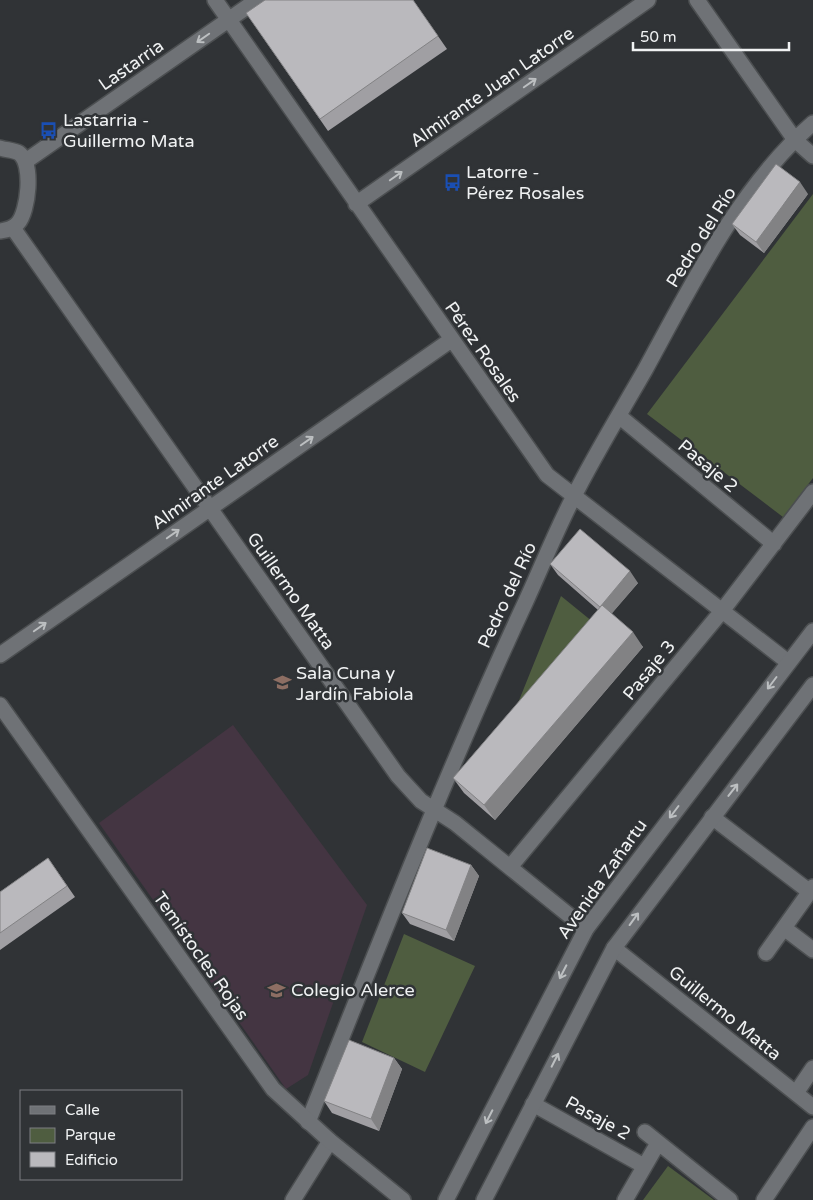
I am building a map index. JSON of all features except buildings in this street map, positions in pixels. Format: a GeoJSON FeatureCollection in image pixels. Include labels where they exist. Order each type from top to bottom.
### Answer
{"type":"FeatureCollection","features":[{"type":"Feature","properties":{"kind":"street","name":"Pérez Rosales"},"geometry":{"type":"LineString","coordinates":[[215,0],[539,465],[557,484],[788,662]]}},
{"type":"Feature","properties":{"kind":"street","name":"Lastarria"},"geometry":{"type":"LineString","coordinates":[[26,161],[257,0]]}},
{"type":"Feature","properties":{"kind":"street","name":"Almirante Juan Latorre"},"geometry":{"type":"LineString","coordinates":[[356,204],[648,0]]}},
{"type":"Feature","properties":{"kind":"street"},"geometry":{"type":"LineString","coordinates":[[697,0],[795,140],[813,156]]}},
{"type":"Feature","properties":{"kind":"street","name":"Pedro del Río"},"geometry":{"type":"LineString","coordinates":[[308,1122],[432,810],[495,665],[574,497],[688,292],[723,234],[762,179],[795,140],[813,123]]}},
{"type":"Feature","properties":{"kind":"street"},"geometry":{"type":"LineString","coordinates":[[0,148],[19,153],[26,161]]}},
{"type":"Feature","properties":{"kind":"street","name":"Guillermo Matta"},"geometry":{"type":"LineString","coordinates":[[26,161],[29,176],[22,217],[6,229],[210,508],[398,776],[410,791],[432,810],[455,823],[586,929]]}},
{"type":"Feature","properties":{"kind":"street","name":"Almirante Latorre"},"geometry":{"type":"LineString","coordinates":[[0,655],[452,340]]}},
{"type":"Feature","properties":{"kind":"street","name":"Pasaje 2"},"geometry":{"type":"LineString","coordinates":[[619,416],[774,544]]}},
{"type":"Feature","properties":{"kind":"street","name":"Pasaje 3"},"geometry":{"type":"LineString","coordinates":[[510,867],[722,611],[813,492]]}},
{"type":"Feature","properties":{"kind":"street","name":"Avenida Zañartu"},"geometry":{"type":"LineString","coordinates":[[446,1200],[586,929],[813,631]]}},
{"type":"Feature","properties":{"kind":"street"},"geometry":{"type":"LineString","coordinates":[[484,1200],[614,948],[813,685]]}},
{"type":"Feature","properties":{"kind":"street","name":"Temístocles Rojas"},"geometry":{"type":"LineString","coordinates":[[0,705],[262,1075],[283,1100],[403,1200]]}},
{"type":"Feature","properties":{"kind":"street"},"geometry":{"type":"LineString","coordinates":[[712,817],[811,890],[766,953]]}},
{"type":"Feature","properties":{"kind":"street"},"geometry":{"type":"LineString","coordinates":[[784,928],[813,950]]}},
{"type":"Feature","properties":{"kind":"street","name":"Guillermo Matta"},"geometry":{"type":"LineString","coordinates":[[614,948],[813,1107]]}},
{"type":"Feature","properties":{"kind":"street"},"geometry":{"type":"LineString","coordinates":[[796,1093],[813,1068]]}},
{"type":"Feature","properties":{"kind":"street","name":"Pasaje 2"},"geometry":{"type":"LineString","coordinates":[[532,1104],[644,1166]]}},
{"type":"Feature","properties":{"kind":"street"},"geometry":{"type":"LineString","coordinates":[[764,1200],[813,1127]]}},
{"type":"Feature","properties":{"kind":"street","name":"Pasaje 2"},"geometry":{"type":"LineString","coordinates":[[645,1132],[730,1200]]}},
{"type":"Feature","properties":{"kind":"street"},"geometry":{"type":"LineString","coordinates":[[293,1200],[330,1141]]}},
{"type":"Feature","properties":{"kind":"street"},"geometry":{"type":"LineString","coordinates":[[625,1200],[658,1142]]}},
{"type":"Feature","properties":{"kind":"shaded area","name":"Colegio Alerce"},"geometry":{"type":"Polygon","coordinates":[[[233,725],[367,905],[308,1075],[286,1089],[99,823],[233,725]]]}},
{"type":"Feature","properties":{"kind":"green space"},"geometry":{"type":"Polygon","coordinates":[[[813,194],[813,478],[783,517],[647,414],[813,194]]]}},
{"type":"Feature","properties":{"kind":"green space"},"geometry":{"type":"Polygon","coordinates":[[[561,596],[609,635],[491,770],[561,596]]]}},
{"type":"Feature","properties":{"kind":"green space"},"geometry":{"type":"Polygon","coordinates":[[[404,934],[475,966],[425,1072],[362,1042],[404,934]]]}},
{"type":"Feature","properties":{"kind":"green space"},"geometry":{"type":"Polygon","coordinates":[[[668,1166],[714,1200],[643,1200],[668,1166]]]}},
{"type":"Feature","properties":{"kind":"place","name":"Lastarria - Guillermo Mata"},"geometry":{"type":"Point","coordinates":[49,130]}},
{"type":"Feature","properties":{"kind":"place","name":"Latorre - Pérez Rosales"},"geometry":{"type":"Point","coordinates":[452,182]}},
{"type":"Feature","properties":{"kind":"place","name":"Sala Cuna y Jardín Fabiola"},"geometry":{"type":"Point","coordinates":[282,683]}},
{"type":"Feature","properties":{"kind":"place","name":"Colegio Alerce"},"geometry":{"type":"Point","coordinates":[277,990]}}]}
